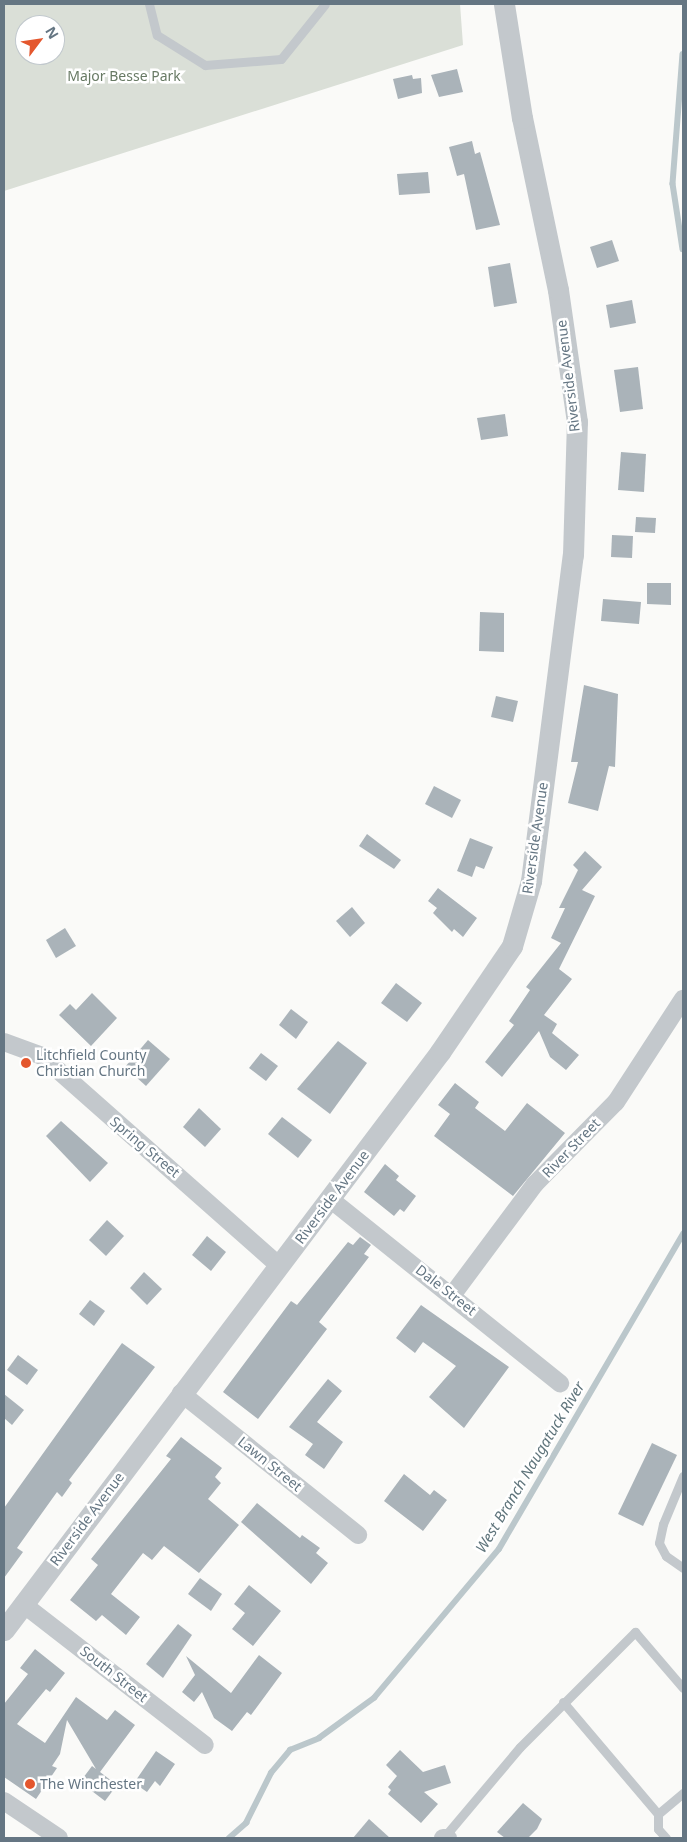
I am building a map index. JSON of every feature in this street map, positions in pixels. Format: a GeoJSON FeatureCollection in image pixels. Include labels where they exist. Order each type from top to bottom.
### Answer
{"type":"FeatureCollection","features":[{"type":"Feature","properties":{"kind":"street","name":"Riverside Avenue"},"geometry":{"type":"LineString","coordinates":[[4,1630],[181,1393],[330,1199],[480,997],[508,954],[531,881],[573,555],[576,422],[558,290],[522,118],[504,4]]}},
{"type":"Feature","properties":{"kind":"street","name":"River Street"},"geometry":{"type":"LineString","coordinates":[[453,1294],[535,1184],[616,1102],[683,999]]}},
{"type":"Feature","properties":{"kind":"street","name":"Spring Street"},"geometry":{"type":"LineString","coordinates":[[4,1042],[42,1056],[279,1266]]}},
{"type":"Feature","properties":{"kind":"street","name":"Dale Street"},"geometry":{"type":"LineString","coordinates":[[330,1199],[453,1294],[560,1383]]}},
{"type":"Feature","properties":{"kind":"street","name":"Lawn Street"},"geometry":{"type":"LineString","coordinates":[[181,1393],[358,1535]]}},
{"type":"Feature","properties":{"kind":"street","name":"South Street"},"geometry":{"type":"LineString","coordinates":[[23,1604],[205,1745]]}},
{"type":"Feature","properties":{"kind":"street"},"geometry":{"type":"LineString","coordinates":[[4,1802],[59,1838]]}},
{"type":"Feature","properties":{"kind":"lane"},"geometry":{"type":"LineString","coordinates":[[149,4],[157,35],[205,64],[281,59],[325,4]]}},
{"type":"Feature","properties":{"kind":"lane"},"geometry":{"type":"LineString","coordinates":[[683,1476],[662,1524],[659,1543],[666,1556],[683,1568]]}},
{"type":"Feature","properties":{"kind":"lane"},"geometry":{"type":"LineString","coordinates":[[445,1838],[563,1702],[635,1632],[683,1688]]}},
{"type":"Feature","properties":{"kind":"lane"},"geometry":{"type":"LineString","coordinates":[[563,1702],[658,1814],[658,1829],[666,1838]]}},
{"type":"Feature","properties":{"kind":"lane"},"geometry":{"type":"LineString","coordinates":[[658,1814],[683,1793]]}},
{"type":"Feature","properties":{"kind":"green space","name":"Major Besse Park"},"geometry":{"type":"Polygon","coordinates":[[[4,4],[460,4],[463,45],[4,191],[4,4]]]}},
{"type":"Feature","properties":{"kind":"building"},"geometry":{"type":"Polygon","coordinates":[[[457,69],[463,92],[439,97],[431,75],[457,69]]]}},
{"type":"Feature","properties":{"kind":"building"},"geometry":{"type":"Polygon","coordinates":[[[412,75],[413,79],[421,78],[422,93],[398,99],[393,79],[412,75]]]}},
{"type":"Feature","properties":{"kind":"building"},"geometry":{"type":"Polygon","coordinates":[[[472,141],[475,154],[480,152],[500,225],[476,230],[464,174],[457,176],[449,147],[472,141]]]}},
{"type":"Feature","properties":{"kind":"building"},"geometry":{"type":"Polygon","coordinates":[[[428,172],[430,193],[399,195],[397,174],[428,172]]]}},
{"type":"Feature","properties":{"kind":"building"},"geometry":{"type":"Polygon","coordinates":[[[612,240],[619,261],[597,268],[590,247],[612,240]]]}},
{"type":"Feature","properties":{"kind":"building"},"geometry":{"type":"Polygon","coordinates":[[[510,263],[517,303],[494,307],[488,267],[510,263]]]}},
{"type":"Feature","properties":{"kind":"building"},"geometry":{"type":"Polygon","coordinates":[[[632,300],[636,323],[610,328],[606,305],[632,300]]]}},
{"type":"Feature","properties":{"kind":"building"},"geometry":{"type":"Polygon","coordinates":[[[638,367],[643,409],[620,412],[614,370],[638,367]]]}},
{"type":"Feature","properties":{"kind":"building"},"geometry":{"type":"Polygon","coordinates":[[[505,414],[508,436],[481,440],[477,418],[505,414]]]}},
{"type":"Feature","properties":{"kind":"building"},"geometry":{"type":"Polygon","coordinates":[[[621,452],[646,454],[644,492],[618,490],[621,452]]]}},
{"type":"Feature","properties":{"kind":"building"},"geometry":{"type":"Polygon","coordinates":[[[636,517],[656,518],[655,533],[635,532],[636,517]]]}},
{"type":"Feature","properties":{"kind":"building"},"geometry":{"type":"Polygon","coordinates":[[[612,535],[633,536],[632,558],[611,557],[612,535]]]}},
{"type":"Feature","properties":{"kind":"building"},"geometry":{"type":"Polygon","coordinates":[[[647,583],[671,583],[671,605],[647,604],[647,583]]]}},
{"type":"Feature","properties":{"kind":"building"},"geometry":{"type":"Polygon","coordinates":[[[603,599],[641,602],[639,624],[601,621],[603,599]]]}},
{"type":"Feature","properties":{"kind":"building"},"geometry":{"type":"Polygon","coordinates":[[[480,612],[504,613],[504,652],[479,651],[480,612]]]}},
{"type":"Feature","properties":{"kind":"building"},"geometry":{"type":"Polygon","coordinates":[[[584,685],[618,694],[615,767],[609,766],[598,811],[568,803],[578,762],[571,762],[584,685]]]}},
{"type":"Feature","properties":{"kind":"building"},"geometry":{"type":"Polygon","coordinates":[[[496,696],[518,701],[513,722],[491,717],[496,696]]]}},
{"type":"Feature","properties":{"kind":"building"},"geometry":{"type":"Polygon","coordinates":[[[434,786],[461,800],[452,818],[425,804],[434,786]]]}},
{"type":"Feature","properties":{"kind":"building"},"geometry":{"type":"Polygon","coordinates":[[[367,834],[401,860],[394,869],[359,846],[367,834]]]}},
{"type":"Feature","properties":{"kind":"building"},"geometry":{"type":"Polygon","coordinates":[[[470,838],[493,847],[484,869],[476,866],[472,877],[457,871],[470,838]]]}},
{"type":"Feature","properties":{"kind":"building"},"geometry":{"type":"Polygon","coordinates":[[[585,851],[602,867],[582,890],[595,896],[559,969],[572,979],[544,1015],[557,1024],[552,1033],[579,1055],[566,1070],[550,1057],[539,1031],[502,1077],[485,1062],[514,1025],[509,1021],[530,990],[526,987],[561,943],[551,938],[565,908],[559,908],[578,870],[573,865],[585,851]]]}},
{"type":"Feature","properties":{"kind":"building"},"geometry":{"type":"Polygon","coordinates":[[[438,888],[477,918],[463,937],[454,929],[452,932],[433,913],[437,908],[428,901],[438,888]]]}},
{"type":"Feature","properties":{"kind":"building"},"geometry":{"type":"Polygon","coordinates":[[[352,907],[365,923],[350,937],[336,921],[352,907]]]}},
{"type":"Feature","properties":{"kind":"building"},"geometry":{"type":"Polygon","coordinates":[[[65,928],[76,946],[56,958],[46,940],[65,928]]]}},
{"type":"Feature","properties":{"kind":"building"},"geometry":{"type":"Polygon","coordinates":[[[396,983],[422,1003],[407,1022],[381,1003],[396,983]]]}},
{"type":"Feature","properties":{"kind":"building"},"geometry":{"type":"Polygon","coordinates":[[[92,993],[117,1018],[91,1046],[59,1015],[70,1004],[76,1010],[92,993]]]}},
{"type":"Feature","properties":{"kind":"building"},"geometry":{"type":"Polygon","coordinates":[[[291,1009],[308,1022],[296,1039],[279,1025],[291,1009]]]}},
{"type":"Feature","properties":{"kind":"building"},"geometry":{"type":"Polygon","coordinates":[[[148,1040],[170,1059],[146,1086],[125,1067],[148,1040]]]}},
{"type":"Feature","properties":{"kind":"building"},"geometry":{"type":"Polygon","coordinates":[[[338,1041],[367,1063],[330,1114],[297,1089],[338,1041]]]}},
{"type":"Feature","properties":{"kind":"building"},"geometry":{"type":"Polygon","coordinates":[[[261,1053],[278,1066],[266,1081],[249,1068],[261,1053]]]}},
{"type":"Feature","properties":{"kind":"building"},"geometry":{"type":"Polygon","coordinates":[[[455,1083],[479,1102],[475,1108],[505,1131],[527,1103],[565,1133],[513,1196],[434,1136],[450,1114],[438,1105],[455,1083]]]}},
{"type":"Feature","properties":{"kind":"building"},"geometry":{"type":"Polygon","coordinates":[[[199,1108],[221,1129],[205,1147],[183,1127],[199,1108]]]}},
{"type":"Feature","properties":{"kind":"building"},"geometry":{"type":"Polygon","coordinates":[[[282,1117],[312,1140],[298,1158],[268,1134],[282,1117]]]}},
{"type":"Feature","properties":{"kind":"building"},"geometry":{"type":"Polygon","coordinates":[[[61,1121],[108,1163],[90,1182],[46,1136],[61,1121]]]}},
{"type":"Feature","properties":{"kind":"building"},"geometry":{"type":"Polygon","coordinates":[[[385,1164],[399,1176],[396,1180],[416,1196],[404,1212],[400,1209],[394,1216],[364,1192],[385,1164]]]}},
{"type":"Feature","properties":{"kind":"building"},"geometry":{"type":"Polygon","coordinates":[[[107,1220],[124,1236],[106,1256],[89,1240],[107,1220]]]}},
{"type":"Feature","properties":{"kind":"building"},"geometry":{"type":"Polygon","coordinates":[[[207,1236],[226,1252],[211,1271],[192,1255],[207,1236]]]}},
{"type":"Feature","properties":{"kind":"building"},"geometry":{"type":"Polygon","coordinates":[[[360,1237],[371,1245],[364,1254],[369,1257],[319,1322],[327,1329],[258,1419],[223,1392],[291,1301],[297,1305],[348,1242],[353,1245],[360,1237]]]}},
{"type":"Feature","properties":{"kind":"building"},"geometry":{"type":"Polygon","coordinates":[[[144,1272],[162,1289],[147,1305],[130,1288],[144,1272]]]}},
{"type":"Feature","properties":{"kind":"building"},"geometry":{"type":"Polygon","coordinates":[[[90,1300],[105,1311],[94,1326],[79,1314],[90,1300]]]}},
{"type":"Feature","properties":{"kind":"building"},"geometry":{"type":"Polygon","coordinates":[[[421,1305],[509,1367],[464,1428],[429,1397],[456,1366],[423,1342],[415,1353],[396,1338],[421,1305]]]}},
{"type":"Feature","properties":{"kind":"building"},"geometry":{"type":"Polygon","coordinates":[[[122,1343],[155,1367],[69,1480],[72,1483],[62,1497],[57,1492],[17,1548],[23,1552],[4,1578],[4,1508],[122,1343]]]}},
{"type":"Feature","properties":{"kind":"building"},"geometry":{"type":"Polygon","coordinates":[[[18,1355],[38,1370],[27,1385],[7,1370],[18,1355]]]}},
{"type":"Feature","properties":{"kind":"building"},"geometry":{"type":"Polygon","coordinates":[[[328,1379],[342,1391],[317,1422],[343,1442],[324,1469],[305,1455],[313,1444],[289,1427],[328,1379]]]}},
{"type":"Feature","properties":{"kind":"building"},"geometry":{"type":"Polygon","coordinates":[[[4,1394],[24,1410],[12,1425],[4,1418],[4,1394]]]}},
{"type":"Feature","properties":{"kind":"building"},"geometry":{"type":"Polygon","coordinates":[[[181,1437],[222,1468],[215,1477],[221,1483],[208,1499],[239,1525],[199,1573],[164,1546],[152,1560],[143,1553],[111,1594],[140,1617],[126,1635],[102,1615],[96,1621],[70,1600],[98,1565],[91,1559],[171,1459],[166,1456],[181,1437]]]}},
{"type":"Feature","properties":{"kind":"building"},"geometry":{"type":"Polygon","coordinates":[[[652,1443],[677,1455],[643,1526],[618,1514],[652,1443]]]}},
{"type":"Feature","properties":{"kind":"building"},"geometry":{"type":"Polygon","coordinates":[[[404,1474],[430,1495],[434,1490],[447,1500],[423,1531],[384,1501],[404,1474]]]}},
{"type":"Feature","properties":{"kind":"building"},"geometry":{"type":"Polygon","coordinates":[[[257,1503],[300,1538],[302,1535],[320,1548],[316,1553],[328,1563],[311,1584],[241,1522],[257,1503]]]}},
{"type":"Feature","properties":{"kind":"building"},"geometry":{"type":"Polygon","coordinates":[[[200,1578],[222,1594],[211,1611],[188,1594],[200,1578]]]}},
{"type":"Feature","properties":{"kind":"building"},"geometry":{"type":"Polygon","coordinates":[[[249,1585],[281,1611],[253,1646],[232,1629],[245,1613],[234,1604],[249,1585]]]}},
{"type":"Feature","properties":{"kind":"building"},"geometry":{"type":"Polygon","coordinates":[[[178,1624],[192,1635],[163,1678],[146,1664],[178,1624]]]}},
{"type":"Feature","properties":{"kind":"building"},"geometry":{"type":"Polygon","coordinates":[[[35,1649],[65,1673],[50,1692],[46,1689],[17,1724],[45,1743],[76,1697],[107,1720],[115,1710],[135,1725],[100,1772],[117,1785],[105,1801],[80,1782],[92,1766],[96,1769],[67,1720],[60,1754],[52,1766],[57,1768],[36,1799],[4,1777],[4,1704],[28,1674],[20,1668],[35,1649]]]}},
{"type":"Feature","properties":{"kind":"building"},"geometry":{"type":"Polygon","coordinates":[[[259,1655],[282,1673],[251,1715],[247,1712],[232,1731],[214,1718],[202,1692],[194,1702],[182,1692],[195,1675],[186,1656],[231,1693],[259,1655]]]}},
{"type":"Feature","properties":{"kind":"building"},"geometry":{"type":"Polygon","coordinates":[[[400,1750],[423,1772],[445,1765],[451,1783],[424,1792],[438,1804],[421,1823],[388,1794],[391,1790],[388,1787],[397,1776],[386,1765],[400,1750]]]}},
{"type":"Feature","properties":{"kind":"building"},"geometry":{"type":"Polygon","coordinates":[[[156,1751],[175,1764],[160,1786],[155,1781],[147,1792],[134,1783],[156,1751]]]}},
{"type":"Feature","properties":{"kind":"building"},"geometry":{"type":"Polygon","coordinates":[[[523,1803],[542,1819],[537,1829],[528,1838],[505,1838],[497,1832],[523,1803]]]}},
{"type":"Feature","properties":{"kind":"building"},"geometry":{"type":"Polygon","coordinates":[[[369,1819],[390,1838],[353,1838],[369,1819]]]}},
{"type":"Feature","properties":{"kind":"waterway","name":"West Branch Naugatuck River"},"geometry":{"type":"LineString","coordinates":[[683,54],[673,184],[683,249]]}},
{"type":"Feature","properties":{"kind":"waterway","name":"West Branch Naugatuck River"},"geometry":{"type":"LineString","coordinates":[[229,1838],[246,1823],[271,1773],[290,1750],[319,1738],[374,1698],[499,1549],[683,1234]]}},
{"type":"Feature","properties":{"kind":"place","name":"Litchfield County Christian Church"},"geometry":{"type":"Point","coordinates":[26,1063]}},
{"type":"Feature","properties":{"kind":"place","name":"The Winchester"},"geometry":{"type":"Point","coordinates":[30,1784]}}]}
